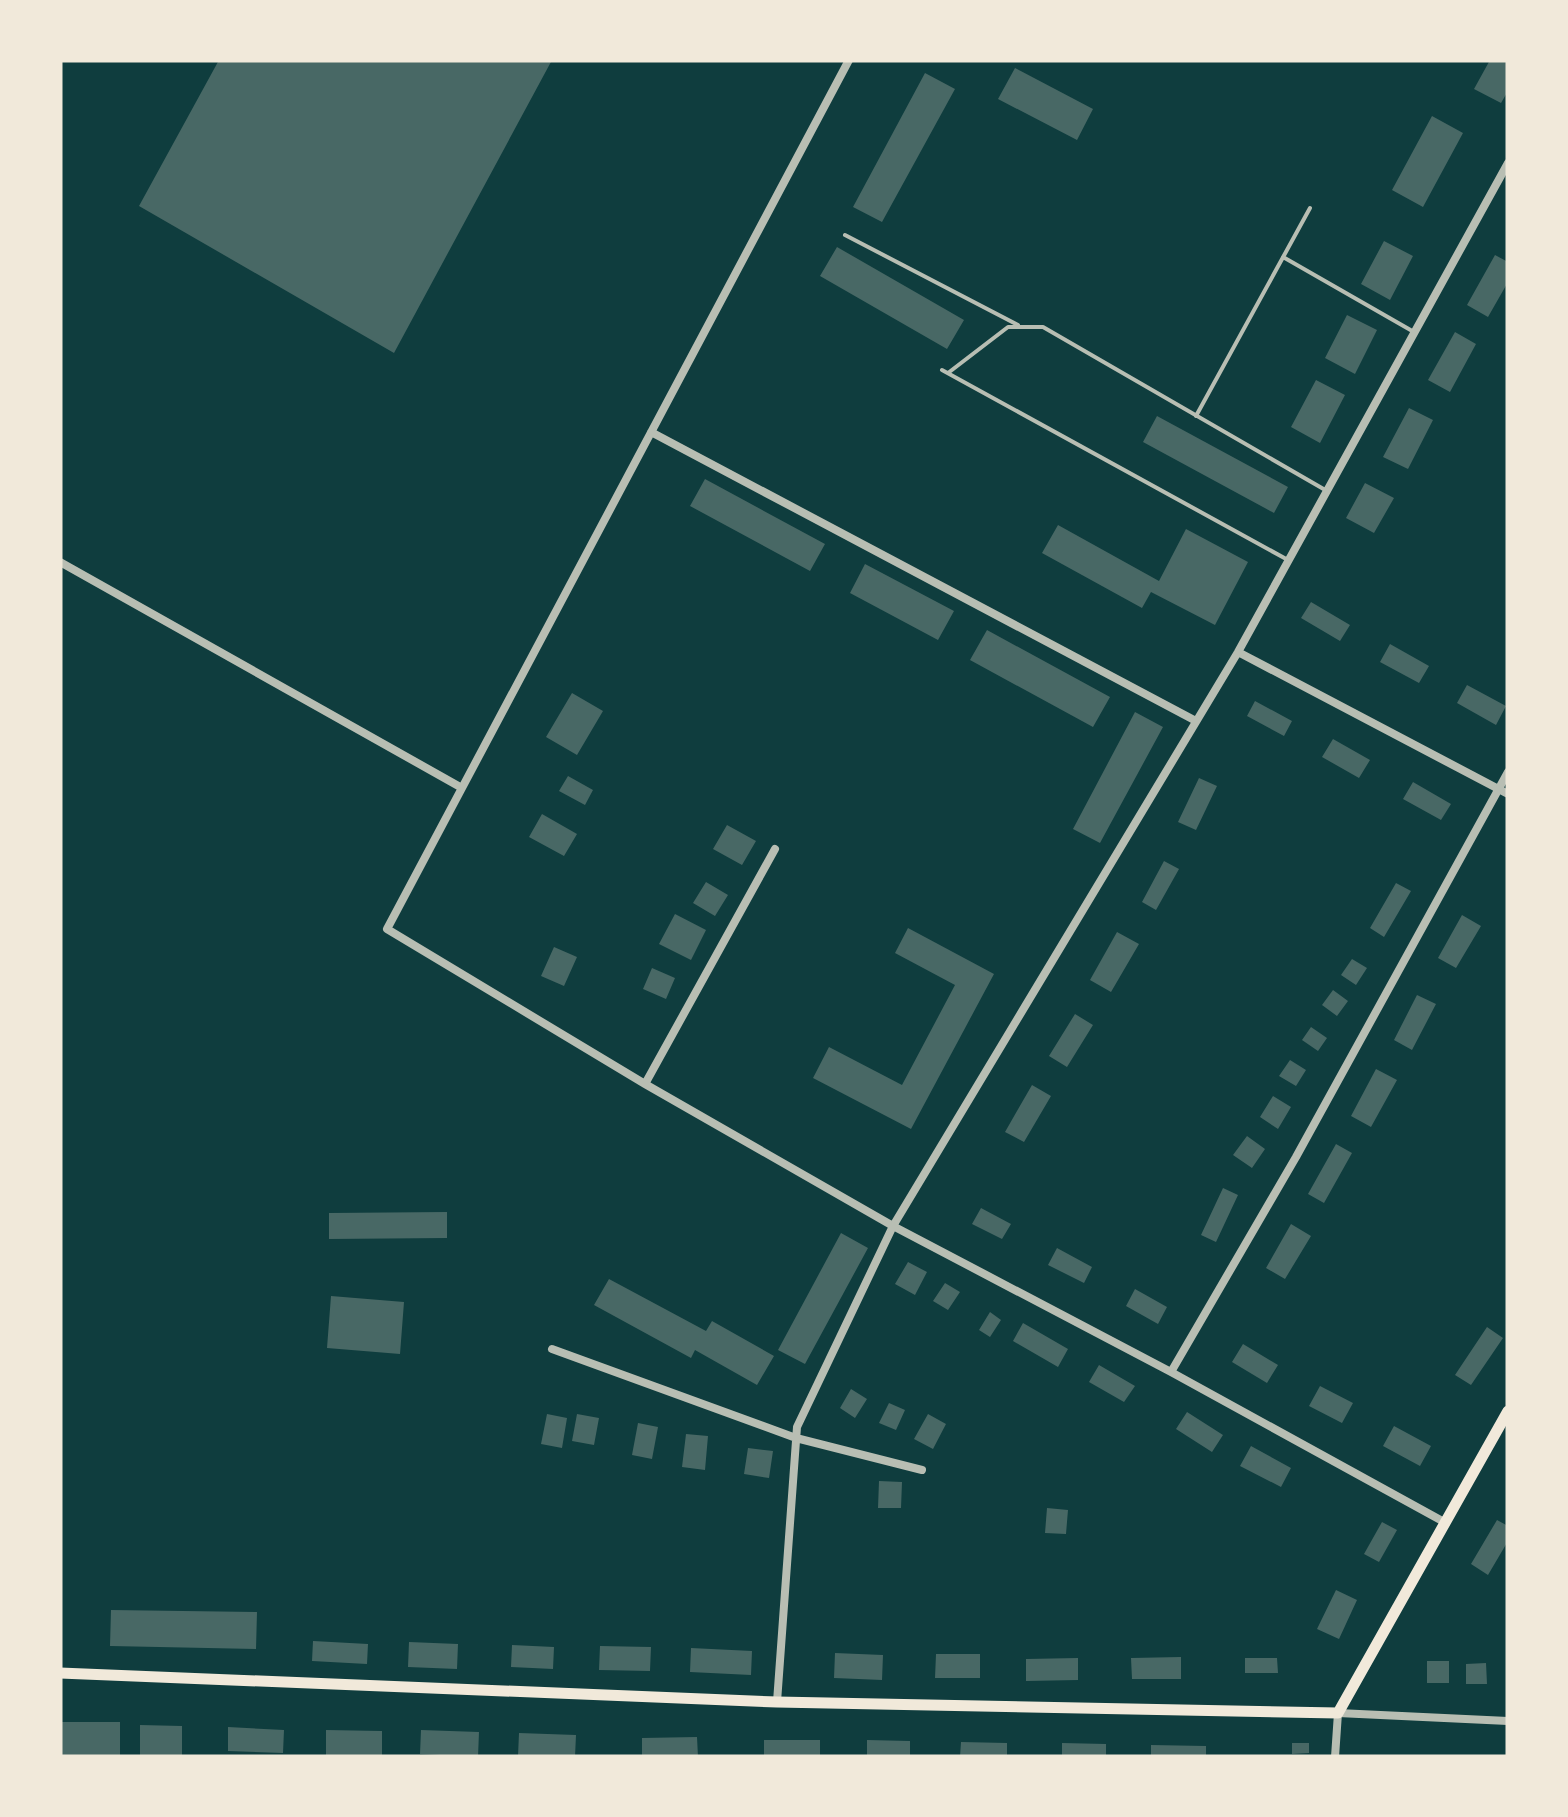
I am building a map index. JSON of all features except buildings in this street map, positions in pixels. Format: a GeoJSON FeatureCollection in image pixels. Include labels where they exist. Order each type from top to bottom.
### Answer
{"type":"FeatureCollection","features":[{"type":"Feature","properties":{"kind":"main road"},"geometry":{"type":"LineString","coordinates":[[60,1674],[778,1702],[1338,1713],[1508,1410]]}},
{"type":"Feature","properties":{"kind":"street"},"geometry":{"type":"LineString","coordinates":[[849,60],[387,929],[645,1084],[893,1226],[1446,1523]]}},
{"type":"Feature","properties":{"kind":"street"},"geometry":{"type":"LineString","coordinates":[[778,1702],[797,1427],[893,1226],[1238,652],[1508,163]]}},
{"type":"Feature","properties":{"kind":"street"},"geometry":{"type":"LineString","coordinates":[[652,432],[1196,722]]}},
{"type":"Feature","properties":{"kind":"street"},"geometry":{"type":"LineString","coordinates":[[60,562],[462,788]]}},
{"type":"Feature","properties":{"kind":"street"},"geometry":{"type":"LineString","coordinates":[[1238,652],[1508,794]]}},
{"type":"Feature","properties":{"kind":"street"},"geometry":{"type":"LineString","coordinates":[[1171,1372],[1296,1157],[1508,772]]}},
{"type":"Feature","properties":{"kind":"street"},"geometry":{"type":"LineString","coordinates":[[645,1084],[775,850]]}},
{"type":"Feature","properties":{"kind":"street"},"geometry":{"type":"LineString","coordinates":[[552,1349],[796,1438],[922,1470]]}},
{"type":"Feature","properties":{"kind":"street"},"geometry":{"type":"LineString","coordinates":[[1335,1757],[1338,1713],[1508,1721]]}},
{"type":"Feature","properties":{"kind":"lane"},"geometry":{"type":"LineString","coordinates":[[1196,416],[1310,208]]}},
{"type":"Feature","properties":{"kind":"lane"},"geometry":{"type":"LineString","coordinates":[[845,235],[1022,327]]}},
{"type":"Feature","properties":{"kind":"lane"},"geometry":{"type":"LineString","coordinates":[[1283,257],[1414,332]]}},
{"type":"Feature","properties":{"kind":"lane"},"geometry":{"type":"LineString","coordinates":[[1288,560],[945,372],[1008,327],[1044,327],[1327,491]]}}]}
